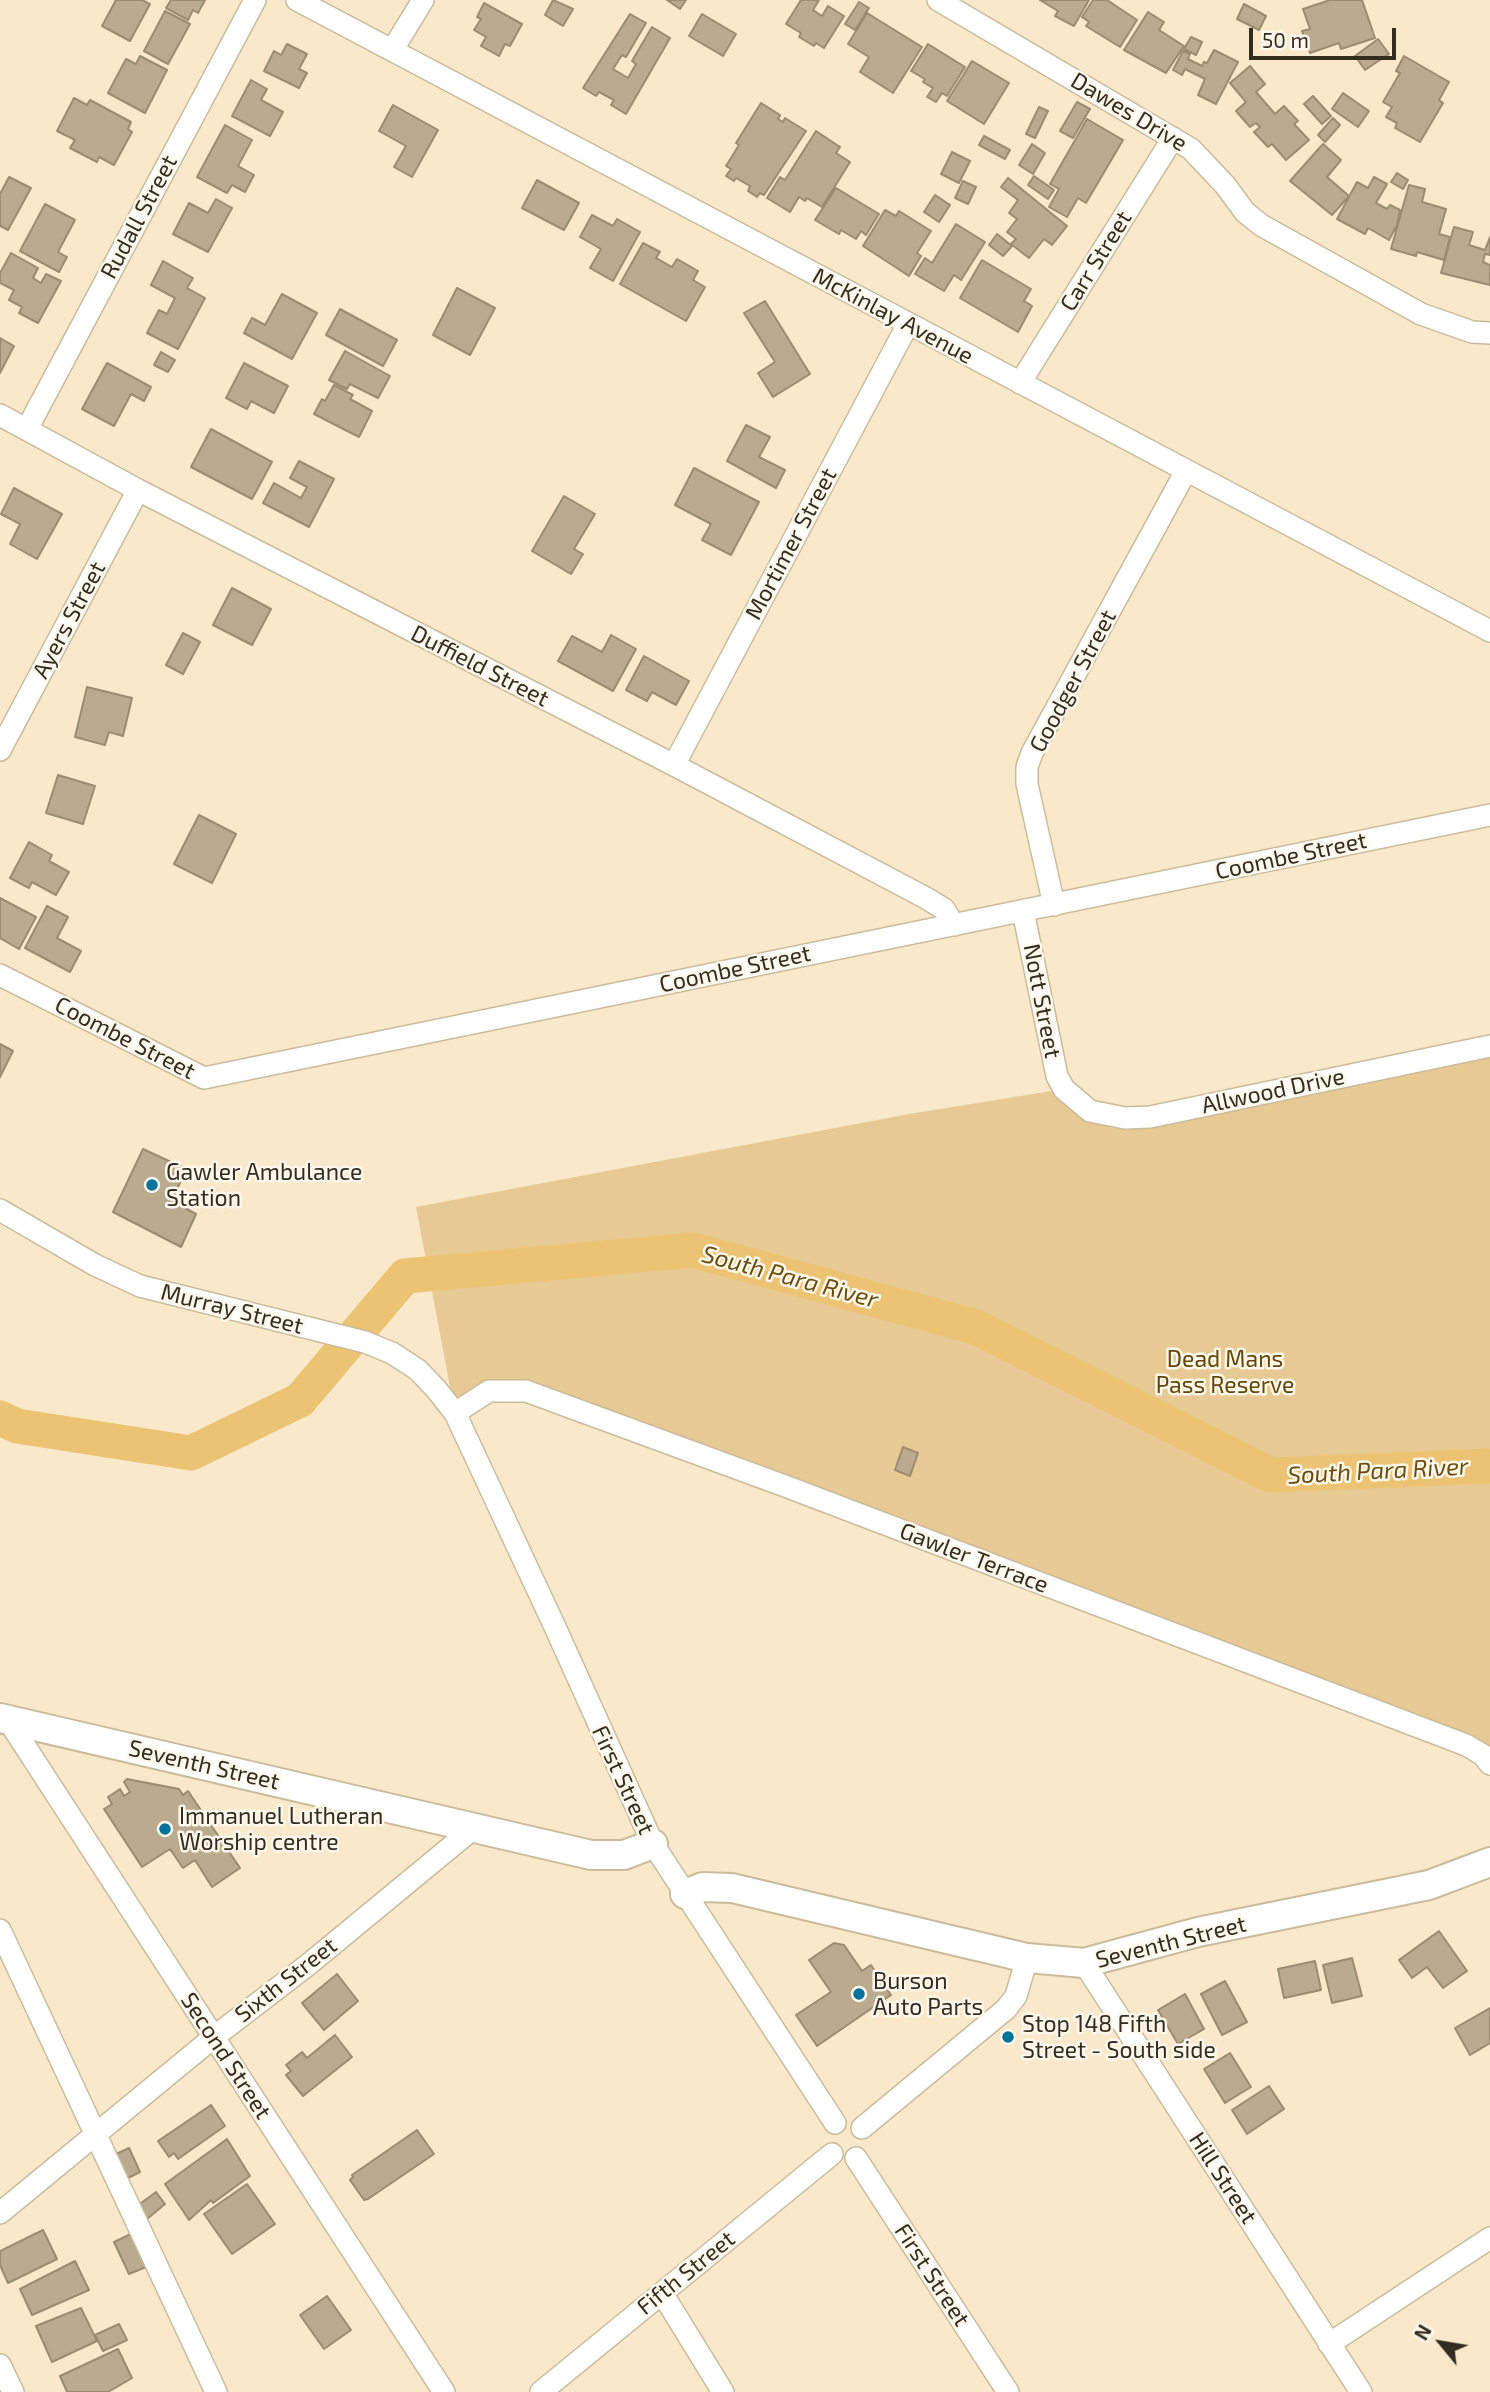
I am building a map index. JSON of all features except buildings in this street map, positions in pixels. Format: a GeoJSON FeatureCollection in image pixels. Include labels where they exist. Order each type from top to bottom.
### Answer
{"type":"FeatureCollection","features":[{"type":"Feature","properties":{"kind":"main road","name":"Seventh Street"},"geometry":{"type":"LineString","coordinates":[[4,1719],[591,1855],[624,1856],[653,1844]]}},
{"type":"Feature","properties":{"kind":"main road","name":"Seventh Street"},"geometry":{"type":"LineString","coordinates":[[685,1894],[702,1887],[732,1888],[1027,1958],[1084,1963],[1198,1932],[1429,1885],[1490,1862]]}},
{"type":"Feature","properties":{"kind":"street","name":"McKinlay Avenue"},"geometry":{"type":"LineString","coordinates":[[296,0],[1490,631]]}},
{"type":"Feature","properties":{"kind":"street"},"geometry":{"type":"LineString","coordinates":[[393,49],[423,0]]}},
{"type":"Feature","properties":{"kind":"street","name":"Dawes Drive"},"geometry":{"type":"LineString","coordinates":[[938,0],[1191,149],[1206,163],[1245,212],[1261,225],[1421,314],[1472,331],[1490,333]]}},
{"type":"Feature","properties":{"kind":"street","name":"Rudall Street"},"geometry":{"type":"LineString","coordinates":[[27,429],[253,2]]}},
{"type":"Feature","properties":{"kind":"street","name":"Carr Street"},"geometry":{"type":"LineString","coordinates":[[1020,383],[1173,138]]}},
{"type":"Feature","properties":{"kind":"street","name":"Mortimer Street"},"geometry":{"type":"LineString","coordinates":[[674,765],[908,324]]}},
{"type":"Feature","properties":{"kind":"street","name":"Duffield Street"},"geometry":{"type":"LineString","coordinates":[[0,415],[138,490],[674,765],[926,898],[944,909],[954,925]]}},
{"type":"Feature","properties":{"kind":"street","name":"Goodger Street"},"geometry":{"type":"LineString","coordinates":[[1054,905],[1027,784],[1027,767],[1032,753],[1186,471]]}},
{"type":"Feature","properties":{"kind":"street","name":"Ayers Street"},"geometry":{"type":"LineString","coordinates":[[0,750],[138,490]]}},
{"type":"Feature","properties":{"kind":"street","name":"Coombe Street"},"geometry":{"type":"LineString","coordinates":[[0,975],[204,1078],[1490,816]]}},
{"type":"Feature","properties":{"kind":"street","name":"Nott Street"},"geometry":{"type":"LineString","coordinates":[[1023,911],[1052,1056],[1063,1089]]}},
{"type":"Feature","properties":{"kind":"street","name":"Allwood Drive"},"geometry":{"type":"LineString","coordinates":[[1063,1089],[1090,1111],[1125,1118],[1150,1117],[1490,1045]]}},
{"type":"Feature","properties":{"kind":"street","name":"Murray Street"},"geometry":{"type":"LineString","coordinates":[[0,1210],[95,1265],[140,1286],[365,1342],[392,1353],[418,1370],[455,1413]]}},
{"type":"Feature","properties":{"kind":"street","name":"Gawler Terrace"},"geometry":{"type":"LineString","coordinates":[[455,1413],[489,1391],[526,1391],[785,1486],[1466,1745],[1483,1755],[1490,1764]]}},
{"type":"Feature","properties":{"kind":"street","name":"First Street"},"geometry":{"type":"LineString","coordinates":[[455,1413],[653,1844],[835,2123]]}},
{"type":"Feature","properties":{"kind":"street","name":"Second Street"},"geometry":{"type":"LineString","coordinates":[[4,1719],[444,2392]]}},
{"type":"Feature","properties":{"kind":"street","name":"Sixth Street"},"geometry":{"type":"LineString","coordinates":[[0,2213],[475,1827]]}},
{"type":"Feature","properties":{"kind":"street"},"geometry":{"type":"LineString","coordinates":[[0,1930],[216,2392]]}},
{"type":"Feature","properties":{"kind":"street"},"geometry":{"type":"LineString","coordinates":[[862,2128],[1006,2009],[1016,1996],[1027,1958]]}},
{"type":"Feature","properties":{"kind":"street","name":"Hill Street"},"geometry":{"type":"LineString","coordinates":[[1084,1963],[1361,2392]]}},
{"type":"Feature","properties":{"kind":"street"},"geometry":{"type":"LineString","coordinates":[[852,2121],[862,2128],[865,2148],[856,2158],[842,2160],[832,2154],[826,2139],[835,2123],[852,2121]]}},
{"type":"Feature","properties":{"kind":"street","name":"Fifth Street"},"geometry":{"type":"LineString","coordinates":[[541,2392],[832,2154]]}},
{"type":"Feature","properties":{"kind":"street","name":"First Street"},"geometry":{"type":"LineString","coordinates":[[856,2158],[1008,2392]]}},
{"type":"Feature","properties":{"kind":"street"},"geometry":{"type":"LineString","coordinates":[[1329,2344],[1490,2238]]}},
{"type":"Feature","properties":{"kind":"street"},"geometry":{"type":"LineString","coordinates":[[662,2293],[723,2392]]}},
{"type":"Feature","properties":{"kind":"street"},"geometry":{"type":"LineString","coordinates":[[0,2365],[13,2392]]}},
{"type":"Feature","properties":{"kind":"green space","name":"Dead Mans Pass Reserve"},"geometry":{"type":"Polygon","coordinates":[[[1490,1046],[1490,1764],[526,1391],[455,1413],[416,1207],[909,1114],[1064,1089],[1110,1115],[1490,1046]]]}},
{"type":"Feature","properties":{"kind":"waterway","name":"South Para River"},"geometry":{"type":"LineString","coordinates":[[0,1418],[17,1426],[191,1453],[300,1400],[405,1276],[693,1250],[976,1327],[1271,1475],[1490,1466]]}},
{"type":"Feature","properties":{"kind":"place","name":"Gawler Ambulance Station"},"geometry":{"type":"Point","coordinates":[152,1185]}},
{"type":"Feature","properties":{"kind":"place","name":"Immanuel Lutheran Worship centre"},"geometry":{"type":"Point","coordinates":[165,1829]}},
{"type":"Feature","properties":{"kind":"place","name":"Burson Auto Parts"},"geometry":{"type":"Point","coordinates":[859,1994]}},
{"type":"Feature","properties":{"kind":"place","name":"Stop 148 Fifth Street - South side"},"geometry":{"type":"Point","coordinates":[1008,2037]}}]}
